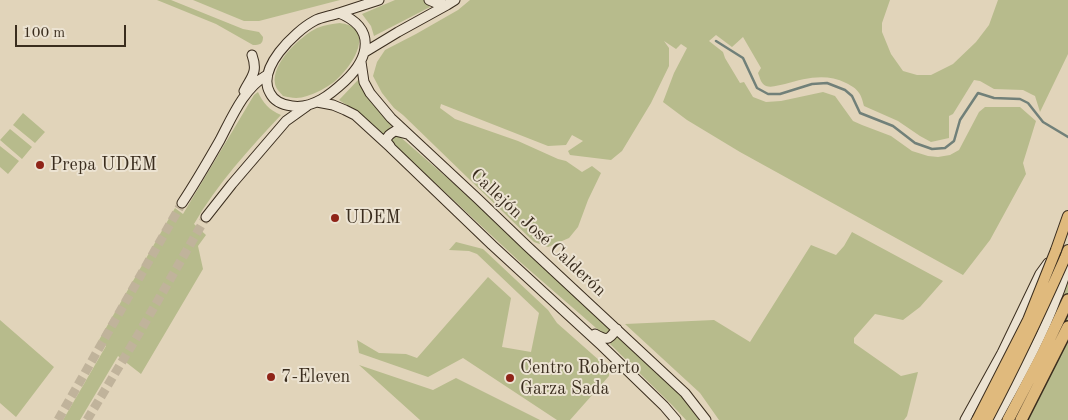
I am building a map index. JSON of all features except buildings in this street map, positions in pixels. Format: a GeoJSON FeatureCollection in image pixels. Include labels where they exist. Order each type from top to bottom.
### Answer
{"type":"FeatureCollection","features":[{"type":"Feature","properties":{"kind":"highway"},"geometry":{"type":"LineString","coordinates":[[1008,420],[1068,300]]}},
{"type":"Feature","properties":{"kind":"highway"},"geometry":{"type":"LineString","coordinates":[[1022,420],[1068,327]]}},
{"type":"Feature","properties":{"kind":"main road"},"geometry":{"type":"LineString","coordinates":[[378,0],[315,20],[298,33],[278,54],[270,67],[267,75],[269,92],[273,97],[287,105],[296,107],[313,103],[333,105],[355,116],[578,324],[664,406],[676,420]]}},
{"type":"Feature","properties":{"kind":"main road"},"geometry":{"type":"LineString","coordinates":[[429,0],[436,3],[451,3]]}},
{"type":"Feature","properties":{"kind":"main road"},"geometry":{"type":"LineString","coordinates":[[365,52],[451,3]]}},
{"type":"Feature","properties":{"kind":"main road"},"geometry":{"type":"LineString","coordinates":[[206,216],[286,121],[337,88],[351,76],[365,52],[366,43],[363,31],[355,22],[339,13]]}},
{"type":"Feature","properties":{"kind":"main road"},"geometry":{"type":"LineString","coordinates":[[182,203],[198,179],[240,104],[255,70],[252,55]]}},
{"type":"Feature","properties":{"kind":"main road","name":"Callejón José Calderón"},"geometry":{"type":"LineString","coordinates":[[360,62],[364,82],[370,93],[387,113],[685,392],[706,420]]}},
{"type":"Feature","properties":{"kind":"main road"},"geometry":{"type":"LineString","coordinates":[[240,104],[260,79],[267,75]]}},
{"type":"Feature","properties":{"kind":"main road"},"geometry":{"type":"LineString","coordinates":[[390,147],[386,142],[390,134],[395,131],[409,135]]}},
{"type":"Feature","properties":{"kind":"main road"},"geometry":{"type":"LineString","coordinates":[[977,420],[1028,320],[1068,216]]}},
{"type":"Feature","properties":{"kind":"main road"},"geometry":{"type":"LineString","coordinates":[[965,420],[1002,352],[1040,274],[1056,250]]}},
{"type":"Feature","properties":{"kind":"main road"},"geometry":{"type":"LineString","coordinates":[[996,420],[1026,364],[1056,300],[1068,250]]}},
{"type":"Feature","properties":{"kind":"main road"},"geometry":{"type":"LineString","coordinates":[[987,420],[1066,263]]}},
{"type":"Feature","properties":{"kind":"main road"},"geometry":{"type":"LineString","coordinates":[[578,324],[604,339],[609,338],[617,329]]}},
{"type":"Feature","properties":{"kind":"main road"},"geometry":{"type":"LineString","coordinates":[[1002,352],[1026,364]]}},
{"type":"Feature","properties":{"kind":"green space"},"geometry":{"type":"Polygon","coordinates":[[[157,0],[171,0],[243,29],[259,32],[263,37],[262,43],[253,45],[216,24],[157,0]]]}},
{"type":"Feature","properties":{"kind":"green space"},"geometry":{"type":"Polygon","coordinates":[[[193,0],[340,0],[259,21],[244,21],[193,0]]]}},
{"type":"Feature","properties":{"kind":"green space"},"geometry":{"type":"Polygon","coordinates":[[[395,0],[424,0],[430,7],[374,36],[371,26],[362,14],[395,0]]]}},
{"type":"Feature","properties":{"kind":"green space"},"geometry":{"type":"Polygon","coordinates":[[[470,0],[890,0],[882,23],[882,32],[891,54],[903,71],[917,75],[931,75],[953,64],[976,42],[989,25],[998,0],[1068,0],[1068,54],[1040,112],[1035,96],[1023,90],[994,89],[980,81],[974,80],[953,114],[949,116],[949,138],[931,142],[898,121],[864,106],[858,92],[846,83],[831,78],[816,77],[771,87],[766,86],[758,73],[761,68],[743,37],[732,47],[716,35],[709,41],[723,52],[740,83],[744,82],[753,97],[766,102],[781,101],[823,92],[835,96],[853,121],[891,136],[912,151],[928,156],[950,155],[959,150],[979,112],[985,107],[1020,107],[1036,121],[1023,163],[1026,174],[990,240],[963,275],[740,152],[687,120],[663,102],[674,73],[687,48],[681,44],[676,49],[664,41],[669,48],[669,66],[651,103],[622,151],[611,160],[570,155],[568,151],[583,141],[572,135],[566,145],[548,146],[441,104],[440,108],[455,119],[518,141],[566,161],[582,172],[592,166],[601,173],[578,227],[569,238],[548,247],[534,242],[394,108],[382,93],[373,76],[377,62],[385,50],[458,10],[470,0]]]}},
{"type":"Feature","properties":{"kind":"green space"},"geometry":{"type":"Polygon","coordinates":[[[340,23],[354,27],[359,37],[357,52],[349,66],[334,82],[317,92],[301,98],[283,96],[275,84],[275,76],[282,59],[288,51],[303,37],[317,28],[340,23]]]}},
{"type":"Feature","properties":{"kind":"green space"},"geometry":{"type":"Polygon","coordinates":[[[358,80],[376,108],[392,125],[384,135],[366,118],[339,100],[358,80]]]}},
{"type":"Feature","properties":{"kind":"green space"},"geometry":{"type":"Polygon","coordinates":[[[258,92],[267,106],[281,115],[223,181],[194,224],[206,235],[198,246],[203,269],[141,374],[118,356],[80,420],[63,420],[106,346],[99,340],[175,208],[183,214],[254,95],[258,92]]]}},
{"type":"Feature","properties":{"kind":"green space"},"geometry":{"type":"Polygon","coordinates":[[[23,113],[45,132],[35,143],[13,125],[23,113]]]}},
{"type":"Feature","properties":{"kind":"green space"},"geometry":{"type":"Polygon","coordinates":[[[10,129],[32,147],[22,159],[0,140],[10,129]]]}},
{"type":"Feature","properties":{"kind":"green space"},"geometry":{"type":"Polygon","coordinates":[[[398,135],[460,189],[613,330],[608,336],[603,334],[519,261],[391,142],[392,136],[398,135]]]}},
{"type":"Feature","properties":{"kind":"green space"},"geometry":{"type":"Polygon","coordinates":[[[0,146],[19,161],[8,174],[0,167],[0,146]]]}},
{"type":"Feature","properties":{"kind":"green space"},"geometry":{"type":"Polygon","coordinates":[[[852,232],[943,281],[920,307],[903,320],[875,314],[854,338],[854,343],[901,376],[918,372],[907,416],[904,420],[719,420],[700,393],[625,324],[714,320],[750,342],[811,245],[836,255],[852,232]]]}},
{"type":"Feature","properties":{"kind":"green space"},"geometry":{"type":"Polygon","coordinates":[[[456,242],[483,249],[548,310],[557,323],[609,369],[609,376],[570,420],[557,420],[463,358],[428,377],[359,353],[357,340],[379,353],[406,354],[417,358],[488,277],[511,298],[502,347],[531,352],[539,313],[477,254],[469,251],[449,250],[456,242]]]}},
{"type":"Feature","properties":{"kind":"green space"},"geometry":{"type":"Polygon","coordinates":[[[1068,279],[1068,420],[995,420],[1068,279]]]}},
{"type":"Feature","properties":{"kind":"green space"},"geometry":{"type":"Polygon","coordinates":[[[0,320],[54,367],[16,417],[0,403],[0,320]]]}},
{"type":"Feature","properties":{"kind":"green space"},"geometry":{"type":"Polygon","coordinates":[[[617,334],[683,394],[702,420],[686,420],[610,344],[617,334]]]}},
{"type":"Feature","properties":{"kind":"green space"},"geometry":{"type":"Polygon","coordinates":[[[359,365],[433,390],[456,378],[540,420],[420,420],[359,365]]]}},
{"type":"Feature","properties":{"kind":"waterway"},"geometry":{"type":"LineString","coordinates":[[716,41],[743,58],[757,88],[768,94],[780,94],[812,84],[827,83],[845,90],[852,96],[860,113],[893,126],[915,143],[932,149],[945,148],[954,141],[960,120],[978,93],[994,98],[1020,99],[1028,103],[1043,122],[1068,137]]}},
{"type":"Feature","properties":{"kind":"tunnel"},"geometry":{"type":"LineString","coordinates":[[58,420],[182,203]]}},
{"type":"Feature","properties":{"kind":"tunnel"},"geometry":{"type":"LineString","coordinates":[[87,420],[206,217]]}},
{"type":"Feature","properties":{"kind":"place","name":"Prepa UDEM"},"geometry":{"type":"Point","coordinates":[40,165]}},
{"type":"Feature","properties":{"kind":"place","name":"UDEM"},"geometry":{"type":"Point","coordinates":[335,218]}},
{"type":"Feature","properties":{"kind":"place","name":"7-Eleven"},"geometry":{"type":"Point","coordinates":[271,377]}},
{"type":"Feature","properties":{"kind":"place","name":"Centro Roberto Garza Sada"},"geometry":{"type":"Point","coordinates":[510,378]}}]}
